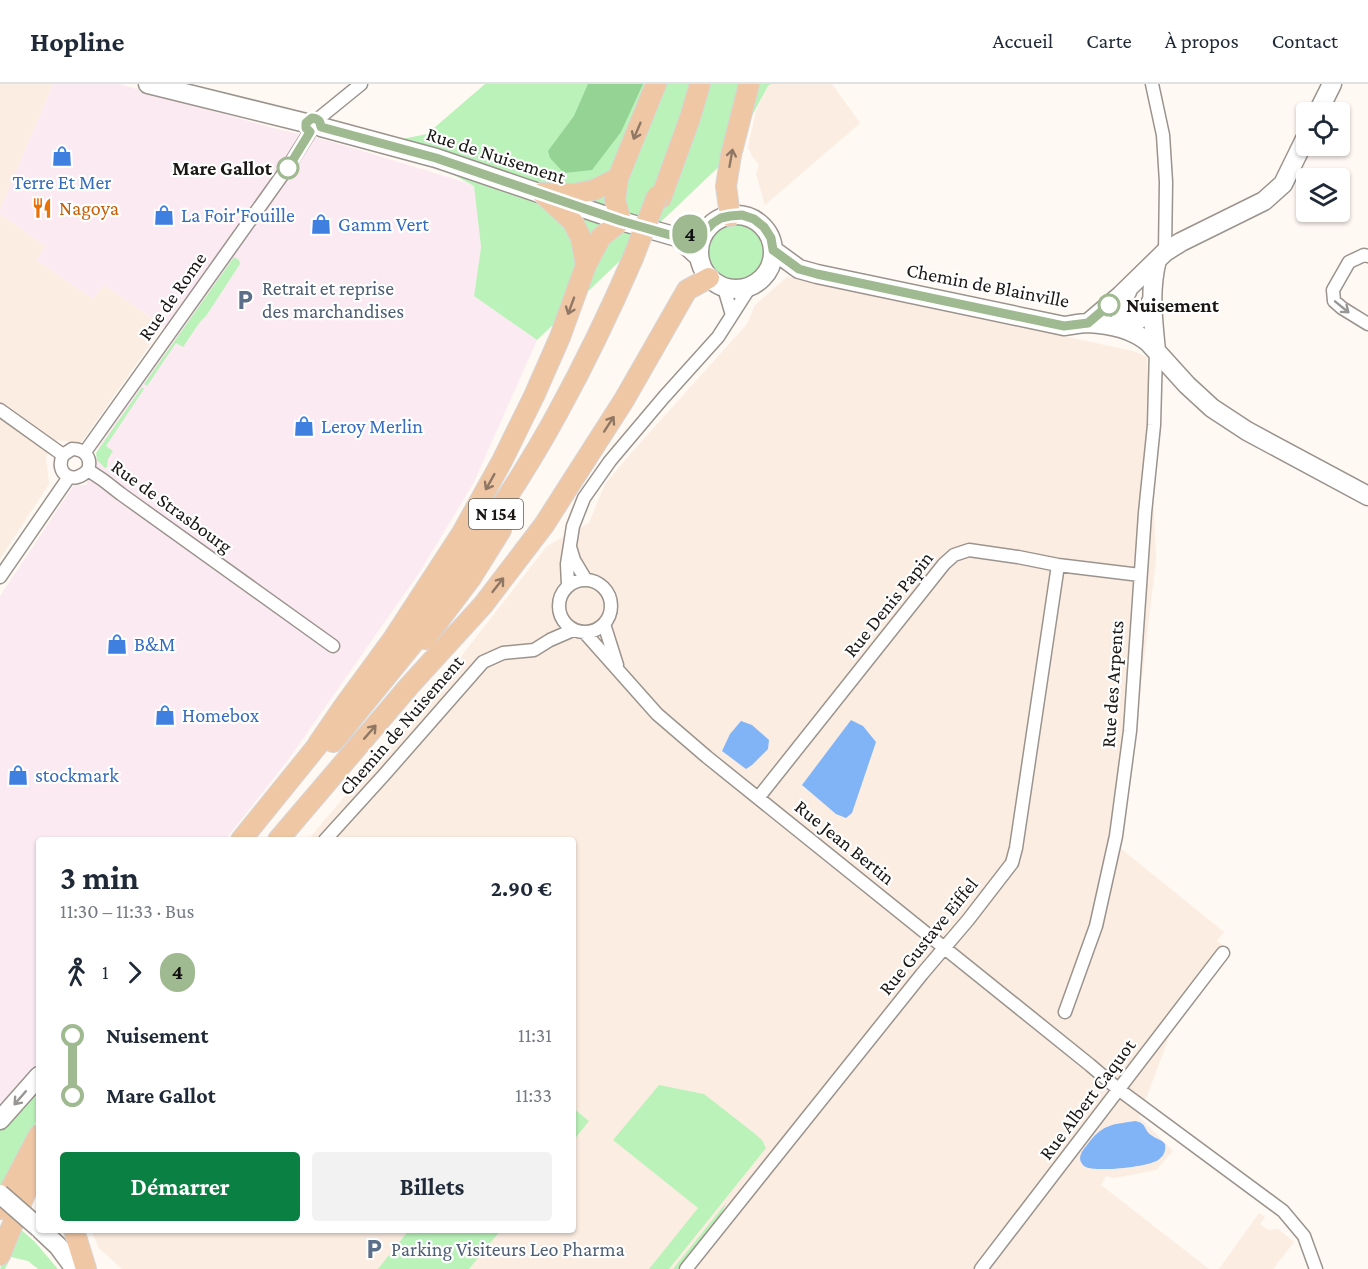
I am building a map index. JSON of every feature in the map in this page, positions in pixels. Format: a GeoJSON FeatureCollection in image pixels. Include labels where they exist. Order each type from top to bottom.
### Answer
{"type":"FeatureCollection","features":[{"type":"Feature","properties":{"kind":"main road"},"geometry":{"type":"LineString","coordinates":[[318,744],[393,639],[462,533],[502,461],[560,337],[586,265],[601,237],[621,221],[615,200],[618,178],[656,84]]}},
{"type":"Feature","properties":{"kind":"main road","name":"N 154"},"geometry":{"type":"LineString","coordinates":[[659,197],[694,84]]}},
{"type":"Feature","properties":{"kind":"main road","name":"N 154"},"geometry":{"type":"LineString","coordinates":[[256,837],[464,577],[553,434],[612,322],[690,118],[700,84]]}},
{"type":"Feature","properties":{"kind":"main road"},"geometry":{"type":"LineString","coordinates":[[730,216],[726,192],[730,155],[749,84]]}},
{"type":"Feature","properties":{"kind":"main road"},"geometry":{"type":"LineString","coordinates":[[542,193],[574,194],[594,190],[618,178]]}},
{"type":"Feature","properties":{"kind":"main road"},"geometry":{"type":"LineString","coordinates":[[542,193],[573,222],[581,237],[586,265]]}},
{"type":"Feature","properties":{"kind":"main road","name":"N 154"},"geometry":{"type":"LineString","coordinates":[[243,837],[400,647],[478,541],[556,416],[636,258]]}},
{"type":"Feature","properties":{"kind":"main road"},"geometry":{"type":"LineString","coordinates":[[281,837],[410,685],[483,605],[544,525],[624,400],[687,290],[717,283]]}},
{"type":"Feature","properties":{"kind":"main road"},"geometry":{"type":"LineString","coordinates":[[271,837],[471,578],[538,470],[553,434]]}},
{"type":"Feature","properties":{"kind":"main road"},"geometry":{"type":"LineString","coordinates":[[0,1207],[36,1141]]}},
{"type":"Feature","properties":{"kind":"main road"},"geometry":{"type":"LineString","coordinates":[[0,1255],[36,1167]]}},
{"type":"Feature","properties":{"kind":"main road"},"geometry":{"type":"LineString","coordinates":[[75,1233],[86,1269]]}},
{"type":"Feature","properties":{"kind":"street","name":"Rue de Nuisement"},"geometry":{"type":"LineString","coordinates":[[148,84],[436,158],[621,221],[677,237],[699,257]]}},
{"type":"Feature","properties":{"kind":"street","name":"Rue de Rome"},"geometry":{"type":"LineString","coordinates":[[85,452],[288,167],[314,125],[361,84]]}},
{"type":"Feature","properties":{"kind":"street"},"geometry":{"type":"LineString","coordinates":[[1152,84],[1163,135],[1166,182],[1161,256],[1153,276],[1152,300],[1156,351]]}},
{"type":"Feature","properties":{"kind":"street"},"geometry":{"type":"LineString","coordinates":[[1323,102],[1332,84]]}},
{"type":"Feature","properties":{"kind":"street"},"geometry":{"type":"LineString","coordinates":[[1088,323],[1161,256],[1181,242],[1264,201],[1283,184],[1297,156]]}},
{"type":"Feature","properties":{"kind":"street"},"geometry":{"type":"LineString","coordinates":[[717,283],[738,290],[750,287],[766,276],[773,259],[771,238],[764,227],[754,219],[742,215],[730,216],[713,223],[707,229],[699,247],[702,268],[717,283],[732,315]]}},
{"type":"Feature","properties":{"kind":"street"},"geometry":{"type":"LineString","coordinates":[[677,237],[707,229]]}},
{"type":"Feature","properties":{"kind":"street","name":"Chemin de Blainville"},"geometry":{"type":"LineString","coordinates":[[773,250],[799,269],[817,274],[1064,326],[1088,323],[1124,328],[1141,337],[1212,408],[1247,431],[1368,496]]}},
{"type":"Feature","properties":{"kind":"street"},"geometry":{"type":"LineString","coordinates":[[1368,256],[1364,255],[1349,262],[1333,290],[1334,301],[1368,324]]}},
{"type":"Feature","properties":{"kind":"street","name":"Chemin de Blainville"},"geometry":{"type":"LineString","coordinates":[[766,276],[799,269]]}},
{"type":"Feature","properties":{"kind":"street"},"geometry":{"type":"LineString","coordinates":[[568,585],[567,564],[573,525],[584,498],[610,461],[718,336],[750,287]]}},
{"type":"Feature","properties":{"kind":"street"},"geometry":{"type":"LineString","coordinates":[[1121,295],[1134,289],[1152,300]]}},
{"type":"Feature","properties":{"kind":"street"},"geometry":{"type":"LineString","coordinates":[[1121,295],[1120,312],[1124,328],[1137,322],[1144,315],[1152,300]]}},
{"type":"Feature","properties":{"kind":"street","name":"Rue des Arpents"},"geometry":{"type":"LineString","coordinates":[[1065,1012],[1096,926],[1116,836],[1130,731],[1140,575],[1154,425],[1156,351]]}},
{"type":"Feature","properties":{"kind":"street"},"geometry":{"type":"LineString","coordinates":[[0,411],[63,455]]}},
{"type":"Feature","properties":{"kind":"street"},"geometry":{"type":"LineString","coordinates":[[0,577],[69,477],[60,466],[63,455],[72,449],[85,452],[89,462],[88,470]]}},
{"type":"Feature","properties":{"kind":"street","name":"Rue de Strasbourg"},"geometry":{"type":"LineString","coordinates":[[69,477],[78,478],[88,470],[333,646]]}},
{"type":"Feature","properties":{"kind":"street"},"geometry":{"type":"LineString","coordinates":[[570,546],[574,560],[586,580]]}},
{"type":"Feature","properties":{"kind":"street","name":"Rue Denis Papin"},"geometry":{"type":"LineString","coordinates":[[758,798],[944,564],[954,555],[969,550],[1058,565],[1140,575]]}},
{"type":"Feature","properties":{"kind":"street","name":"Rue Gustave Eiffel"},"geometry":{"type":"LineString","coordinates":[[686,1269],[1012,863],[1058,565]]}},
{"type":"Feature","properties":{"kind":"street"},"geometry":{"type":"LineString","coordinates":[[586,580],[600,585],[609,596],[611,611],[604,624],[598,629],[579,631],[566,626],[561,619],[559,598],[568,585],[586,580]]}},
{"type":"Feature","properties":{"kind":"street"},"geometry":{"type":"LineString","coordinates":[[550,640],[561,619]]}},
{"type":"Feature","properties":{"kind":"street","name":"Rue Jean Bertin"},"geometry":{"type":"LineString","coordinates":[[604,624],[619,671]]}},
{"type":"Feature","properties":{"kind":"street","name":"Rue Jean Bertin"},"geometry":{"type":"LineString","coordinates":[[579,631],[657,714],[707,758],[1054,1035],[1118,1089],[1283,1211],[1304,1236],[1316,1269]]}},
{"type":"Feature","properties":{"kind":"street","name":"Chemin de Nuisement"},"geometry":{"type":"LineString","coordinates":[[328,837],[483,662],[503,653],[534,650],[550,640],[579,631]]}},
{"type":"Feature","properties":{"kind":"street","name":"Rue Albert Caquot"},"geometry":{"type":"LineString","coordinates":[[981,1269],[1223,953]]}},
{"type":"Feature","properties":{"kind":"street"},"geometry":{"type":"LineString","coordinates":[[0,1120],[36,1079]]}},
{"type":"Feature","properties":{"kind":"street"},"geometry":{"type":"LineString","coordinates":[[0,1194],[36,1229]]}},
{"type":"Feature","properties":{"kind":"street"},"geometry":{"type":"LineString","coordinates":[[0,1207],[36,1230]]}},
{"type":"Feature","properties":{"kind":"street"},"geometry":{"type":"LineString","coordinates":[[40,1233],[66,1269]]}},
{"type":"Feature","properties":{"kind":"street"},"geometry":{"type":"LineString","coordinates":[[40,1233],[58,1246],[75,1269]]}},
{"type":"Feature","properties":{"kind":"shaded area"},"geometry":{"type":"Polygon","coordinates":[[[0,84],[53,84],[0,209],[0,84]]]}},
{"type":"Feature","properties":{"kind":"shaded area"},"geometry":{"type":"Polygon","coordinates":[[[53,84],[119,84],[269,127],[329,141],[474,185],[481,247],[474,296],[537,340],[473,484],[419,573],[288,760],[227,837],[36,837],[36,1072],[0,1115],[0,596],[74,485],[86,485],[96,461],[99,446],[175,334],[104,285],[93,299],[36,260],[45,246],[0,214],[0,209],[53,84]]]}},
{"type":"Feature","properties":{"kind":"shaded area"},"geometry":{"type":"Polygon","coordinates":[[[771,84],[832,84],[860,123],[765,205],[756,174],[759,165],[748,147],[756,111],[771,84]]]}},
{"type":"Feature","properties":{"kind":"shaded area"},"geometry":{"type":"Polygon","coordinates":[[[0,214],[45,246],[36,260],[93,299],[104,285],[163,326],[81,443],[57,440],[46,457],[49,484],[0,559],[0,214]]]}},
{"type":"Feature","properties":{"kind":"shaded area"},"geometry":{"type":"Polygon","coordinates":[[[787,277],[1133,351],[1147,357],[1156,559],[1120,848],[1224,932],[1217,941],[1230,951],[1175,1021],[1139,1117],[1173,1151],[1156,1170],[1114,1178],[1106,1176],[1101,1185],[1209,1269],[122,1269],[99,1248],[92,1233],[576,1233],[576,837],[311,837],[449,672],[547,546],[589,523],[605,484],[747,324],[755,305],[787,277]]]}},
{"type":"Feature","properties":{"kind":"shaded area"},"geometry":{"type":"Polygon","coordinates":[[[1259,1213],[1265,1217],[1260,1224],[1268,1230],[1278,1229],[1294,1242],[1273,1269],[1219,1269],[1259,1213]]]}},
{"type":"Feature","properties":{"kind":"green space"},"geometry":{"type":"Polygon","coordinates":[[[485,84],[771,84],[731,155],[537,340],[474,296],[481,247],[474,186],[392,141],[427,134],[485,84]]]}},
{"type":"Feature","properties":{"kind":"green space"},"geometry":{"type":"Polygon","coordinates":[[[588,84],[643,84],[621,132],[592,170],[564,173],[550,158],[548,151],[574,116],[588,84]]]}},
{"type":"Feature","properties":{"kind":"green space"},"geometry":{"type":"Polygon","coordinates":[[[729,219],[741,219],[758,228],[765,239],[767,251],[765,263],[758,274],[741,283],[729,283],[717,278],[708,269],[703,257],[703,245],[708,233],[717,224],[729,219]]]}},
{"type":"Feature","properties":{"kind":"green space"},"geometry":{"type":"Polygon","coordinates":[[[234,257],[239,260],[240,264],[206,316],[183,347],[176,343],[147,386],[144,384],[234,257]]]}},
{"type":"Feature","properties":{"kind":"green space"},"geometry":{"type":"Polygon","coordinates":[[[142,387],[144,389],[106,446],[113,451],[105,468],[97,460],[96,453],[142,387]]]}},
{"type":"Feature","properties":{"kind":"green space"},"geometry":{"type":"Polygon","coordinates":[[[659,1085],[704,1094],[754,1133],[762,1140],[766,1148],[669,1269],[649,1269],[698,1208],[613,1140],[659,1085]]]}},
{"type":"Feature","properties":{"kind":"green space"},"geometry":{"type":"Polygon","coordinates":[[[36,1086],[36,1122],[2,1188],[0,1186],[0,1127],[36,1086]]]}},
{"type":"Feature","properties":{"kind":"green space"},"geometry":{"type":"Polygon","coordinates":[[[576,1110],[589,1121],[576,1137],[576,1110]]]}},
{"type":"Feature","properties":{"kind":"green space"},"geometry":{"type":"Polygon","coordinates":[[[726,1203],[718,1222],[680,1269],[673,1269],[726,1203]]]}},
{"type":"Feature","properties":{"kind":"green space"},"geometry":{"type":"Polygon","coordinates":[[[17,1226],[35,1242],[58,1269],[38,1269],[28,1261],[11,1257],[5,1269],[0,1269],[17,1226]]]}},
{"type":"Feature","properties":{"kind":"green space"},"geometry":{"type":"Polygon","coordinates":[[[407,1233],[499,1233],[469,1269],[378,1269],[407,1233]]]}},
{"type":"Feature","properties":{"kind":"water"},"geometry":{"type":"Polygon","coordinates":[[[851,720],[863,726],[876,742],[852,813],[846,818],[836,814],[802,785],[851,720]]]}},
{"type":"Feature","properties":{"kind":"water"},"geometry":{"type":"Polygon","coordinates":[[[741,721],[752,725],[769,740],[768,749],[746,769],[722,751],[730,734],[741,721]]]}},
{"type":"Feature","properties":{"kind":"water"},"geometry":{"type":"Polygon","coordinates":[[[1135,1121],[1141,1123],[1151,1135],[1165,1144],[1164,1153],[1160,1158],[1153,1163],[1121,1168],[1098,1169],[1084,1166],[1080,1161],[1082,1152],[1098,1133],[1113,1125],[1135,1121]]]}},
{"type":"Feature","properties":{"kind":"bus line","name":"4"},"geometry":{"type":"LineString","coordinates":[[288,168],[310,132],[306,128],[306,123],[312,118],[318,119],[321,127],[436,158],[621,221],[677,237],[707,229],[721,218],[742,215],[754,219],[764,227],[771,238],[773,250],[799,269],[817,274],[1064,326],[1088,323],[1109,305]]}},
{"type":"Feature","properties":{"kind":"place","name":"Terre Et Mer"},"geometry":{"type":"Point","coordinates":[62,156]}},
{"type":"Feature","properties":{"kind":"place","name":"Mare Gallot"},"geometry":{"type":"Point","coordinates":[288,168]}},
{"type":"Feature","properties":{"kind":"place","name":"Nagoya"},"geometry":{"type":"Point","coordinates":[42,208]}},
{"type":"Feature","properties":{"kind":"place","name":"La Foir'Fouille"},"geometry":{"type":"Point","coordinates":[164,215]}},
{"type":"Feature","properties":{"kind":"place","name":"Gamm Vert"},"geometry":{"type":"Point","coordinates":[321,224]}},
{"type":"Feature","properties":{"kind":"place","name":"Retrait et reprise des marchandises"},"geometry":{"type":"Point","coordinates":[245,300]}},
{"type":"Feature","properties":{"kind":"place","name":"Nuisement"},"geometry":{"type":"Point","coordinates":[1109,305]}},
{"type":"Feature","properties":{"kind":"place","name":"Leroy Merlin"},"geometry":{"type":"Point","coordinates":[304,426]}},
{"type":"Feature","properties":{"kind":"place","name":"B&M"},"geometry":{"type":"Point","coordinates":[117,644]}},
{"type":"Feature","properties":{"kind":"place","name":"Homebox"},"geometry":{"type":"Point","coordinates":[165,715]}},
{"type":"Feature","properties":{"kind":"place","name":"stockmark"},"geometry":{"type":"Point","coordinates":[18,775]}},
{"type":"Feature","properties":{"kind":"place","name":"Parking Visiteurs Leo Pharma"},"geometry":{"type":"Point","coordinates":[374,1249]}}]}
